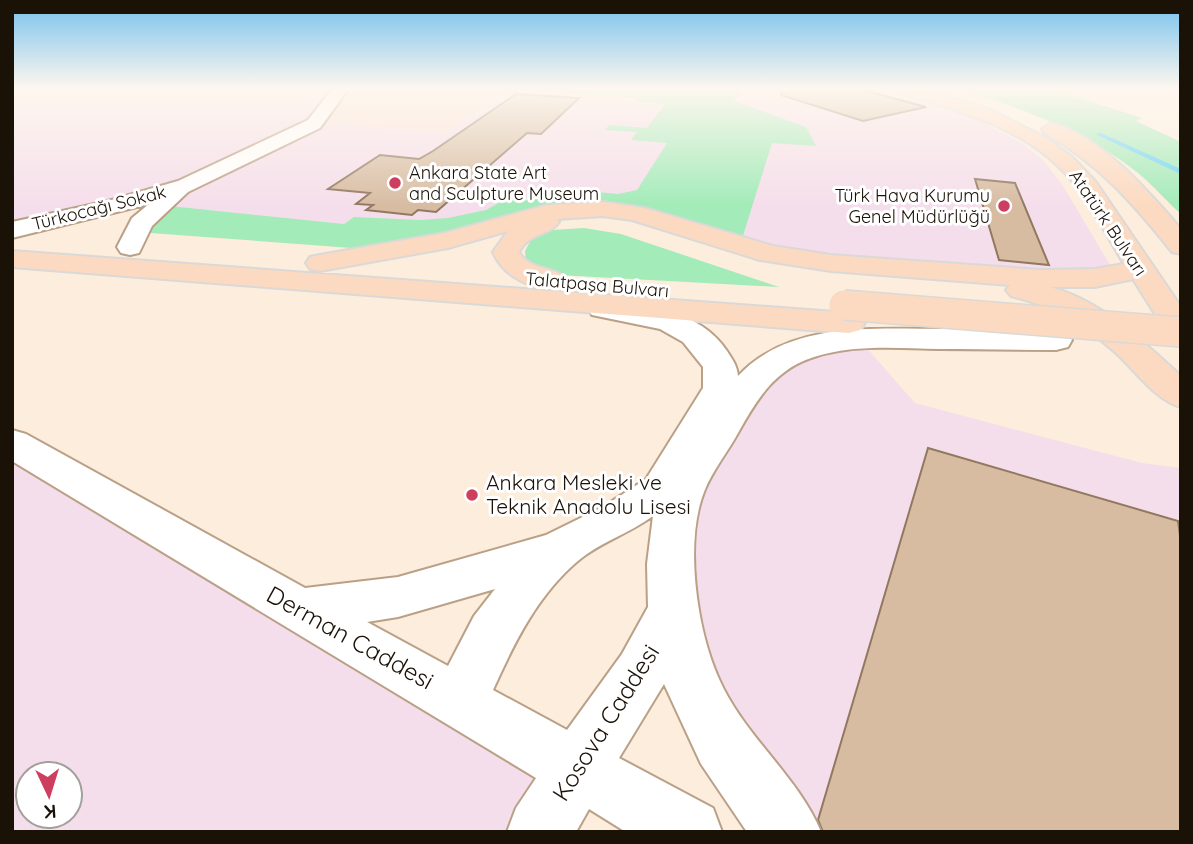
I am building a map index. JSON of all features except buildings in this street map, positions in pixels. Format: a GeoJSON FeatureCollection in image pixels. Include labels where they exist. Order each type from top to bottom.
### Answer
{"type":"FeatureCollection","features":[{"type":"Feature","properties":{"kind":"main road","name":"Atatürk Bulvarı"},"geometry":{"type":"LineString","coordinates":[[1011,127],[1041,143],[1065,161],[1087,186],[1181,331]]}},
{"type":"Feature","properties":{"kind":"main road","name":"Atatürk Bulvarı"},"geometry":{"type":"LineString","coordinates":[[1044,127],[1079,143],[1108,163],[1135,190],[1181,246]]}},
{"type":"Feature","properties":{"kind":"main road"},"geometry":{"type":"LineString","coordinates":[[1135,190],[1181,214]]}},
{"type":"Feature","properties":{"kind":"main road"},"geometry":{"type":"LineString","coordinates":[[320,262],[448,240],[547,212],[603,209],[635,213],[769,254],[831,263],[1041,279],[1095,278],[1139,269]]}},
{"type":"Feature","properties":{"kind":"main road"},"geometry":{"type":"LineString","coordinates":[[564,292],[510,264],[506,251],[512,240],[522,231],[537,224],[575,218],[626,220],[754,262],[784,269],[1032,292],[1068,303],[1087,314],[1181,396]]}},
{"type":"Feature","properties":{"kind":"main road","name":"Talatpaşa Bulvarı"},"geometry":{"type":"LineString","coordinates":[[12,238],[320,262],[564,292]]}},
{"type":"Feature","properties":{"kind":"main road","name":"Talatpaşa Bulvarı"},"geometry":{"type":"LineString","coordinates":[[12,259],[564,292],[847,314],[1181,331]]}},
{"type":"Feature","properties":{"kind":"main road","name":"Talatpaşa Bulvarı"},"geometry":{"type":"LineString","coordinates":[[847,314],[1056,340],[1181,350]]}},
{"type":"Feature","properties":{"kind":"street","name":"Türkocağı Sokak"},"geometry":{"type":"LineString","coordinates":[[12,230],[113,207],[186,186],[307,127]]}},
{"type":"Feature","properties":{"kind":"street","name":"Türkocağı Sokak"},"geometry":{"type":"LineString","coordinates":[[130,247],[141,223],[186,186]]}},
{"type":"Feature","properties":{"kind":"street"},"geometry":{"type":"LineString","coordinates":[[300,610],[398,597],[456,583],[563,547],[619,518],[661,489],[721,388],[720,368],[708,348],[695,335],[670,321],[564,292]]}},
{"type":"Feature","properties":{"kind":"street"},"geometry":{"type":"LineString","coordinates":[[788,832],[749,783],[711,726],[686,671],[671,613],[671,552],[681,495],[741,394],[758,374],[780,359],[811,347],[858,338],[1056,340]]}},
{"type":"Feature","properties":{"kind":"street","name":"Derman Caddesi"},"geometry":{"type":"LineString","coordinates":[[12,443],[460,700],[576,770],[689,832]]}},
{"type":"Feature","properties":{"kind":"street"},"geometry":{"type":"LineString","coordinates":[[460,700],[493,632],[523,588],[563,547]]}},
{"type":"Feature","properties":{"kind":"street","name":"Kosova Caddesi"},"geometry":{"type":"LineString","coordinates":[[540,832],[576,770],[642,671],[671,613]]}},
{"type":"Feature","properties":{"kind":"shaded area"},"geometry":{"type":"Polygon","coordinates":[[[12,127],[380,127],[445,133],[453,127],[992,127],[1022,143],[1043,160],[1062,184],[1116,275],[831,263],[603,209],[500,226],[137,232],[171,196],[12,223],[12,127]]]}},
{"type":"Feature","properties":{"kind":"shaded area"},"geometry":{"type":"Polygon","coordinates":[[[380,127],[453,127],[445,133],[380,127]]]}},
{"type":"Feature","properties":{"kind":"shaded area"},"geometry":{"type":"Polygon","coordinates":[[[858,338],[915,403],[1142,463],[1181,468],[1181,832],[788,832],[749,783],[671,552],[758,374],[858,338]]]}},
{"type":"Feature","properties":{"kind":"shaded area"},"geometry":{"type":"Polygon","coordinates":[[[12,443],[576,770],[540,832],[12,832],[12,443]]]}},
{"type":"Feature","properties":{"kind":"green space"},"geometry":{"type":"Polygon","coordinates":[[[607,127],[806,127],[816,146],[772,143],[740,245],[603,209],[392,251],[137,232],[160,205],[344,224],[354,217],[420,220],[448,218],[486,210],[506,199],[522,201],[577,190],[618,194],[637,190],[667,143],[631,140],[637,132],[605,130],[607,127]]]}},
{"type":"Feature","properties":{"kind":"green space"},"geometry":{"type":"Polygon","coordinates":[[[1063,127],[1150,127],[1181,142],[1181,214],[1138,173],[1063,127]]]}},
{"type":"Feature","properties":{"kind":"green space"},"geometry":{"type":"Polygon","coordinates":[[[584,228],[621,234],[779,287],[558,275],[526,262],[525,251],[532,238],[552,230],[584,228]]]}},
{"type":"Feature","properties":{"kind":"waterway"},"geometry":{"type":"LineString","coordinates":[[1099,134],[1181,172]]}},
{"type":"Feature","properties":{"kind":"place","name":"Ankara State Art and Sculpture Museum"},"geometry":{"type":"Point","coordinates":[395,183]}},
{"type":"Feature","properties":{"kind":"place","name":"Türk Hava Kurumu Genel Müdürlüğü"},"geometry":{"type":"Point","coordinates":[1004,206]}},
{"type":"Feature","properties":{"kind":"place","name":"Ankara Mesleki ve Teknik Anadolu Lisesi"},"geometry":{"type":"Point","coordinates":[472,495]}}]}
